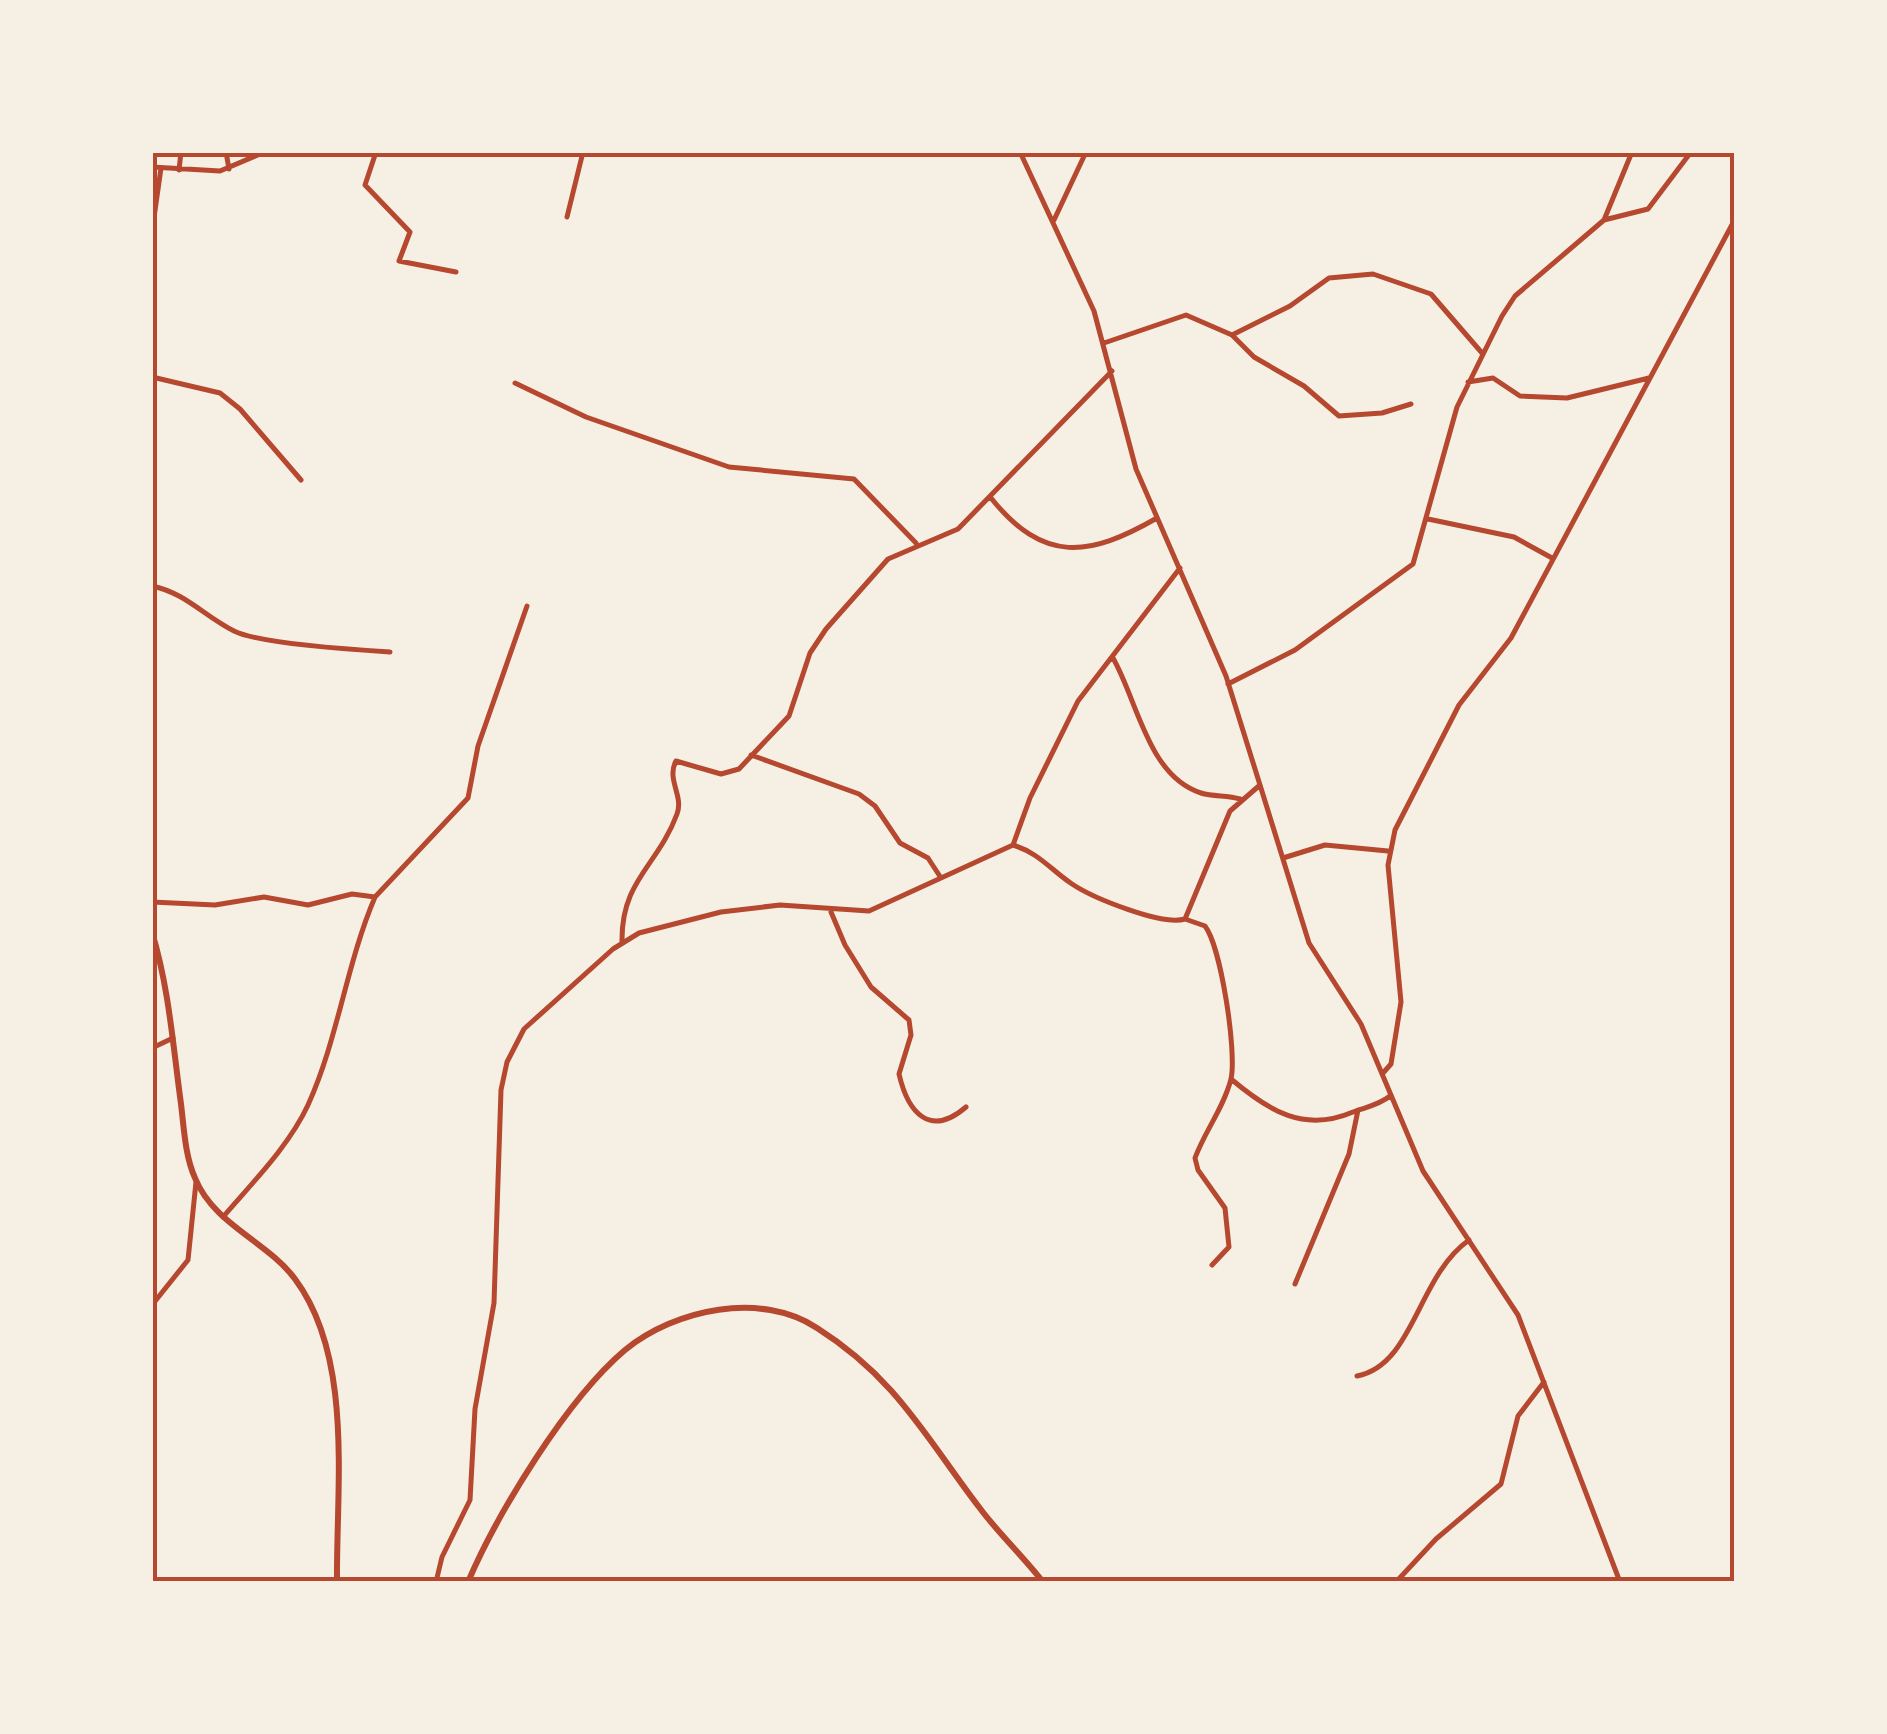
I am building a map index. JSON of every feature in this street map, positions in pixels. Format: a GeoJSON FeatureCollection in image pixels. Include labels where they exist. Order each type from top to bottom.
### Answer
{"type":"FeatureCollection","features":[{"type":"Feature","properties":{"kind":"main road"},"geometry":{"type":"LineString","coordinates":[[152,932],[196,1182],[224,1217],[294,1277],[316,1316],[331,1359],[336,1392],[337,1582]]}},
{"type":"Feature","properties":{"kind":"main road"},"geometry":{"type":"LineString","coordinates":[[468,1582],[492,1530],[535,1465],[602,1374],[627,1349],[682,1321],[727,1308],[752,1307],[774,1310],[813,1325],[865,1364],[904,1402],[979,1508],[1043,1582]]}},
{"type":"Feature","properties":{"kind":"street"},"geometry":{"type":"LineString","coordinates":[[179,170],[181,152]]}},
{"type":"Feature","properties":{"kind":"street"},"geometry":{"type":"LineString","coordinates":[[226,152],[229,169]]}},
{"type":"Feature","properties":{"kind":"street"},"geometry":{"type":"LineString","coordinates":[[152,232],[156,168],[229,169],[264,152]]}},
{"type":"Feature","properties":{"kind":"street"},"geometry":{"type":"LineString","coordinates":[[376,152],[365,185],[410,232],[399,261],[456,272]]}},
{"type":"Feature","properties":{"kind":"street"},"geometry":{"type":"LineString","coordinates":[[567,218],[584,152]]}},
{"type":"Feature","properties":{"kind":"street"},"geometry":{"type":"LineString","coordinates":[[1020,152],[1054,220],[1104,343],[1129,448],[1228,684],[1309,943],[1361,1024],[1423,1171],[1518,1315],[1620,1582]]}},
{"type":"Feature","properties":{"kind":"street"},"geometry":{"type":"LineString","coordinates":[[1054,220],[1086,152]]}},
{"type":"Feature","properties":{"kind":"street"},"geometry":{"type":"LineString","coordinates":[[1604,220],[1632,152]]}},
{"type":"Feature","properties":{"kind":"street"},"geometry":{"type":"LineString","coordinates":[[1228,684],[1296,650],[1402,574],[1420,548],[1446,439],[1468,382],[1515,296],[1604,220],[1651,207],[1691,152]]}},
{"type":"Feature","properties":{"kind":"street"},"geometry":{"type":"LineString","coordinates":[[1382,1073],[1391,1064],[1401,1002],[1388,851],[1450,721],[1511,638],[1734,221]]}},
{"type":"Feature","properties":{"kind":"street"},"geometry":{"type":"LineString","coordinates":[[1232,335],[1290,306],[1329,278],[1373,274],[1432,294],[1482,353]]}},
{"type":"Feature","properties":{"kind":"street"},"geometry":{"type":"LineString","coordinates":[[1104,343],[1186,316],[1232,335],[1254,358],[1304,386],[1340,416],[1382,414],[1411,404]]}},
{"type":"Feature","properties":{"kind":"street"},"geometry":{"type":"LineString","coordinates":[[622,942],[625,904],[678,812],[672,766],[680,761],[702,771],[732,773],[789,716],[802,690],[810,653],[826,629],[888,559],[917,544],[944,538],[990,497],[1112,371]]}},
{"type":"Feature","properties":{"kind":"street"},"geometry":{"type":"LineString","coordinates":[[152,377],[220,394],[240,410],[301,480]]}},
{"type":"Feature","properties":{"kind":"street"},"geometry":{"type":"LineString","coordinates":[[1468,382],[1493,378],[1520,396],[1567,398],[1649,378]]}},
{"type":"Feature","properties":{"kind":"street"},"geometry":{"type":"LineString","coordinates":[[515,383],[586,416],[729,467],[854,478],[917,544]]}},
{"type":"Feature","properties":{"kind":"street"},"geometry":{"type":"LineString","coordinates":[[990,497],[1013,526],[1044,544],[1112,544],[1157,518]]}},
{"type":"Feature","properties":{"kind":"street"},"geometry":{"type":"LineString","coordinates":[[1428,519],[1514,537],[1552,558]]}},
{"type":"Feature","properties":{"kind":"street"},"geometry":{"type":"LineString","coordinates":[[436,1582],[442,1557],[470,1500],[475,1409],[494,1303],[502,1076],[524,1029],[622,942],[721,912],[792,904],[831,912],[868,911],[1013,845],[1030,798],[1078,700],[1180,568]]}},
{"type":"Feature","properties":{"kind":"street"},"geometry":{"type":"LineString","coordinates":[[152,586],[185,596],[236,632],[258,640],[390,652]]}},
{"type":"Feature","properties":{"kind":"street"},"geometry":{"type":"LineString","coordinates":[[224,1217],[307,1106],[326,1054],[352,950],[375,897],[468,798],[478,746],[528,606]]}},
{"type":"Feature","properties":{"kind":"street"},"geometry":{"type":"LineString","coordinates":[[1114,658],[1134,696],[1151,745],[1171,776],[1201,794],[1240,798]]}},
{"type":"Feature","properties":{"kind":"street"},"geometry":{"type":"LineString","coordinates":[[751,755],[859,794],[875,806],[900,843],[928,858],[941,878]]}},
{"type":"Feature","properties":{"kind":"street"},"geometry":{"type":"LineString","coordinates":[[1185,919],[1225,820],[1240,798],[1260,785]]}},
{"type":"Feature","properties":{"kind":"street"},"geometry":{"type":"LineString","coordinates":[[1013,845],[1040,856],[1087,892],[1170,922],[1185,919],[1205,926],[1220,955],[1232,1049],[1230,1079],[1195,1158],[1229,1219],[1230,1248],[1212,1264]]}},
{"type":"Feature","properties":{"kind":"street"},"geometry":{"type":"LineString","coordinates":[[1282,859],[1325,845],[1388,851]]}},
{"type":"Feature","properties":{"kind":"street"},"geometry":{"type":"LineString","coordinates":[[152,902],[215,904],[264,897],[308,906],[352,894],[375,897]]}},
{"type":"Feature","properties":{"kind":"street"},"geometry":{"type":"LineString","coordinates":[[831,912],[845,946],[871,987],[909,1020],[911,1035],[899,1074],[916,1112],[931,1122],[944,1123],[966,1107]]}},
{"type":"Feature","properties":{"kind":"street"},"geometry":{"type":"LineString","coordinates":[[152,1048],[172,1038]]}},
{"type":"Feature","properties":{"kind":"street"},"geometry":{"type":"LineString","coordinates":[[1230,1079],[1269,1105],[1303,1121],[1323,1123],[1390,1095]]}},
{"type":"Feature","properties":{"kind":"street"},"geometry":{"type":"LineString","coordinates":[[1295,1284],[1349,1154],[1358,1110]]}},
{"type":"Feature","properties":{"kind":"street"},"geometry":{"type":"LineString","coordinates":[[152,1305],[188,1260],[196,1182]]}},
{"type":"Feature","properties":{"kind":"street"},"geometry":{"type":"LineString","coordinates":[[1356,1376],[1368,1374],[1397,1352],[1437,1269],[1469,1240]]}},
{"type":"Feature","properties":{"kind":"street"},"geometry":{"type":"LineString","coordinates":[[1396,1582],[1436,1539],[1500,1484],[1518,1416],[1544,1382]]}}]}
